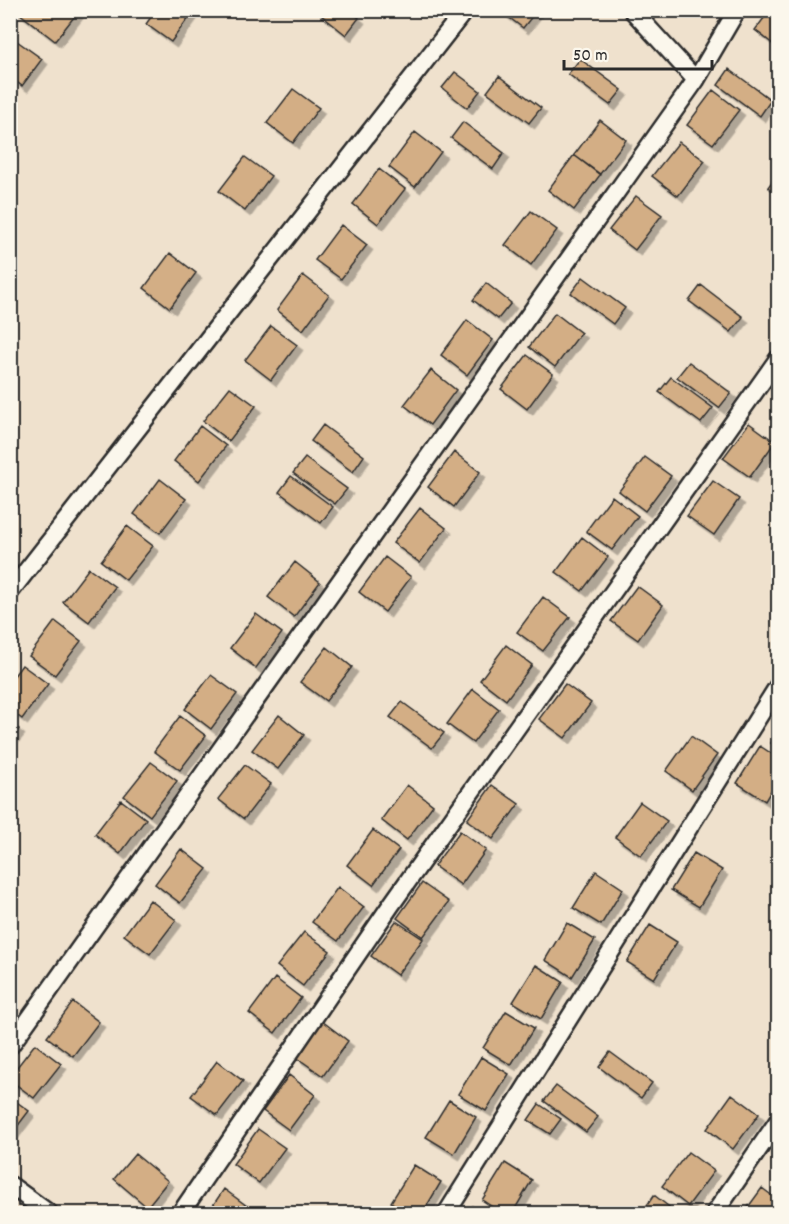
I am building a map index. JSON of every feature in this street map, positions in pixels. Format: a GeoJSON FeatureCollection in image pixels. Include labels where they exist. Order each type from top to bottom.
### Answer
{"type":"FeatureCollection","features":[{"type":"Feature","properties":{"kind":"street"},"geometry":{"type":"LineString","coordinates":[[10,592],[465,10]]}},
{"type":"Feature","properties":{"kind":"street"},"geometry":{"type":"LineString","coordinates":[[632,10],[696,80]]}},
{"type":"Feature","properties":{"kind":"street"},"geometry":{"type":"LineString","coordinates":[[10,1046],[696,80],[737,10]]}},
{"type":"Feature","properties":{"kind":"street"},"geometry":{"type":"LineString","coordinates":[[180,1214],[391,905],[778,359]]}},
{"type":"Feature","properties":{"kind":"street"},"geometry":{"type":"LineString","coordinates":[[446,1214],[778,686]]}},
{"type":"Feature","properties":{"kind":"street"},"geometry":{"type":"LineString","coordinates":[[714,1214],[778,1121]]}},
{"type":"Feature","properties":{"kind":"street"},"geometry":{"type":"LineString","coordinates":[[10,1185],[50,1214]]}},
{"type":"Feature","properties":{"kind":"building"},"geometry":{"type":"Polygon","coordinates":[[[21,10],[76,10],[78,12],[55,41],[19,13],[21,10]]]}},
{"type":"Feature","properties":{"kind":"building"},"geometry":{"type":"Polygon","coordinates":[[[156,10],[194,10],[171,42],[146,24],[156,10]]]}},
{"type":"Feature","properties":{"kind":"building"},"geometry":{"type":"Polygon","coordinates":[[[324,10],[349,10],[359,18],[346,35],[321,15],[324,10]]]}},
{"type":"Feature","properties":{"kind":"building"},"geometry":{"type":"Polygon","coordinates":[[[499,10],[537,10],[523,28],[499,10]]]}},
{"type":"Feature","properties":{"kind":"building"},"geometry":{"type":"Polygon","coordinates":[[[770,10],[778,10],[778,48],[755,30],[770,10]]]}},
{"type":"Feature","properties":{"kind":"building"},"geometry":{"type":"Polygon","coordinates":[[[10,36],[42,59],[22,86],[10,77],[10,36]]]}},
{"type":"Feature","properties":{"kind":"building"},"geometry":{"type":"Polygon","coordinates":[[[580,59],[622,90],[610,105],[568,74],[580,59]]]}},
{"type":"Feature","properties":{"kind":"building"},"geometry":{"type":"Polygon","coordinates":[[[729,69],[771,100],[760,116],[718,85],[729,69]]]}},
{"type":"Feature","properties":{"kind":"building"},"geometry":{"type":"Polygon","coordinates":[[[455,72],[480,91],[467,108],[442,88],[455,72]]]}},
{"type":"Feature","properties":{"kind":"building"},"geometry":{"type":"Polygon","coordinates":[[[499,76],[541,108],[529,123],[487,92],[499,76]]]}},
{"type":"Feature","properties":{"kind":"building"},"geometry":{"type":"Polygon","coordinates":[[[293,89],[319,108],[293,143],[267,123],[293,89]]]}},
{"type":"Feature","properties":{"kind":"building"},"geometry":{"type":"Polygon","coordinates":[[[713,90],[739,110],[713,144],[687,125],[713,90]]]}},
{"type":"Feature","properties":{"kind":"building"},"geometry":{"type":"Polygon","coordinates":[[[600,120],[626,140],[600,174],[574,155],[600,120]]]}},
{"type":"Feature","properties":{"kind":"building"},"geometry":{"type":"Polygon","coordinates":[[[463,122],[504,153],[493,169],[451,138],[463,122]]]}},
{"type":"Feature","properties":{"kind":"building"},"geometry":{"type":"Polygon","coordinates":[[[415,132],[441,152],[415,187],[389,167],[415,132]]]}},
{"type":"Feature","properties":{"kind":"building"},"geometry":{"type":"Polygon","coordinates":[[[679,142],[705,161],[678,196],[652,176],[679,142]]]}},
{"type":"Feature","properties":{"kind":"building"},"geometry":{"type":"Polygon","coordinates":[[[574,155],[600,175],[574,210],[548,190],[574,155]]]}},
{"type":"Feature","properties":{"kind":"building"},"geometry":{"type":"Polygon","coordinates":[[[245,157],[271,176],[245,211],[219,191],[245,157]]]}},
{"type":"Feature","properties":{"kind":"building"},"geometry":{"type":"Polygon","coordinates":[[[379,169],[405,189],[378,224],[353,204],[379,169]]]}},
{"type":"Feature","properties":{"kind":"building"},"geometry":{"type":"Polygon","coordinates":[[[778,173],[778,195],[768,187],[778,173]]]}},
{"type":"Feature","properties":{"kind":"building"},"geometry":{"type":"Polygon","coordinates":[[[636,196],[662,215],[635,250],[609,230],[636,196]]]}},
{"type":"Feature","properties":{"kind":"building"},"geometry":{"type":"Polygon","coordinates":[[[531,211],[557,230],[531,265],[505,245],[531,211]]]}},
{"type":"Feature","properties":{"kind":"building"},"geometry":{"type":"Polygon","coordinates":[[[341,225],[367,245],[341,279],[315,260],[341,225]]]}},
{"type":"Feature","properties":{"kind":"building"},"geometry":{"type":"Polygon","coordinates":[[[170,253],[196,273],[170,308],[144,288],[170,253]]]}},
{"type":"Feature","properties":{"kind":"building"},"geometry":{"type":"Polygon","coordinates":[[[303,275],[329,295],[303,330],[277,310],[303,275]]]}},
{"type":"Feature","properties":{"kind":"building"},"geometry":{"type":"Polygon","coordinates":[[[583,277],[625,308],[613,324],[571,293],[583,277]]]}},
{"type":"Feature","properties":{"kind":"building"},"geometry":{"type":"Polygon","coordinates":[[[486,283],[511,303],[498,319],[473,300],[486,283]]]}},
{"type":"Feature","properties":{"kind":"building"},"geometry":{"type":"Polygon","coordinates":[[[701,285],[743,317],[731,332],[689,301],[701,285]]]}},
{"type":"Feature","properties":{"kind":"building"},"geometry":{"type":"Polygon","coordinates":[[[555,313],[581,333],[555,367],[529,347],[555,313]]]}},
{"type":"Feature","properties":{"kind":"building"},"geometry":{"type":"Polygon","coordinates":[[[467,320],[493,340],[467,375],[441,355],[467,320]]]}},
{"type":"Feature","properties":{"kind":"building"},"geometry":{"type":"Polygon","coordinates":[[[271,326],[297,345],[271,380],[245,360],[271,326]]]}},
{"type":"Feature","properties":{"kind":"building"},"geometry":{"type":"Polygon","coordinates":[[[527,355],[553,374],[527,409],[501,389],[527,355]]]}},
{"type":"Feature","properties":{"kind":"building"},"geometry":{"type":"Polygon","coordinates":[[[689,362],[731,393],[719,408],[677,377],[689,362]]]}},
{"type":"Feature","properties":{"kind":"building"},"geometry":{"type":"Polygon","coordinates":[[[431,370],[456,390],[430,425],[404,405],[431,370]]]}},
{"type":"Feature","properties":{"kind":"building"},"geometry":{"type":"Polygon","coordinates":[[[671,377],[713,408],[701,423],[659,392],[671,377]]]}},
{"type":"Feature","properties":{"kind":"building"},"geometry":{"type":"Polygon","coordinates":[[[230,387],[256,406],[229,441],[203,421],[230,387]]]}},
{"type":"Feature","properties":{"kind":"building"},"geometry":{"type":"Polygon","coordinates":[[[749,423],[775,442],[750,477],[723,458],[749,423]]]}},
{"type":"Feature","properties":{"kind":"building"},"geometry":{"type":"Polygon","coordinates":[[[323,425],[364,456],[353,472],[311,441],[323,425]]]}},
{"type":"Feature","properties":{"kind":"building"},"geometry":{"type":"Polygon","coordinates":[[[200,426],[226,446],[199,481],[174,461],[200,426]]]}},
{"type":"Feature","properties":{"kind":"building"},"geometry":{"type":"Polygon","coordinates":[[[454,452],[480,472],[454,507],[428,487],[454,452]]]}},
{"type":"Feature","properties":{"kind":"building"},"geometry":{"type":"Polygon","coordinates":[[[645,457],[671,476],[645,511],[619,491],[645,457]]]}},
{"type":"Feature","properties":{"kind":"building"},"geometry":{"type":"Polygon","coordinates":[[[305,458],[347,489],[335,504],[293,473],[305,458]]]}},
{"type":"Feature","properties":{"kind":"building"},"geometry":{"type":"Polygon","coordinates":[[[291,476],[333,507],[321,523],[279,492],[291,476]]]}},
{"type":"Feature","properties":{"kind":"building"},"geometry":{"type":"Polygon","coordinates":[[[160,479],[186,499],[160,533],[134,514],[160,479]]]}},
{"type":"Feature","properties":{"kind":"building"},"geometry":{"type":"Polygon","coordinates":[[[713,481],[739,499],[714,535],[687,516],[713,481]]]}},
{"type":"Feature","properties":{"kind":"building"},"geometry":{"type":"Polygon","coordinates":[[[612,496],[638,516],[612,550],[586,531],[612,496]]]}},
{"type":"Feature","properties":{"kind":"building"},"geometry":{"type":"Polygon","coordinates":[[[420,508],[446,528],[420,563],[393,543],[420,508]]]}},
{"type":"Feature","properties":{"kind":"building"},"geometry":{"type":"Polygon","coordinates":[[[127,526],[153,546],[126,580],[101,561],[127,526]]]}},
{"type":"Feature","properties":{"kind":"building"},"geometry":{"type":"Polygon","coordinates":[[[582,537],[608,557],[582,591],[556,572],[582,537]]]}},
{"type":"Feature","properties":{"kind":"building"},"geometry":{"type":"Polygon","coordinates":[[[385,557],[411,577],[385,612],[359,592],[385,557]]]}},
{"type":"Feature","properties":{"kind":"building"},"geometry":{"type":"Polygon","coordinates":[[[295,562],[320,582],[294,617],[268,597],[295,562]]]}},
{"type":"Feature","properties":{"kind":"building"},"geometry":{"type":"Polygon","coordinates":[[[89,568],[115,587],[89,622],[63,602],[89,568]]]}},
{"type":"Feature","properties":{"kind":"building"},"geometry":{"type":"Polygon","coordinates":[[[637,586],[663,605],[638,640],[611,621],[637,586]]]}},
{"type":"Feature","properties":{"kind":"building"},"geometry":{"type":"Polygon","coordinates":[[[543,597],[570,617],[543,651],[517,632],[543,597]]]}},
{"type":"Feature","properties":{"kind":"building"},"geometry":{"type":"Polygon","coordinates":[[[256,614],[282,633],[256,668],[230,648],[256,614]]]}},
{"type":"Feature","properties":{"kind":"building"},"geometry":{"type":"Polygon","coordinates":[[[55,621],[81,641],[55,675],[29,656],[55,621]]]}},
{"type":"Feature","properties":{"kind":"building"},"geometry":{"type":"Polygon","coordinates":[[[506,645],[532,665],[506,700],[480,680],[506,645]]]}},
{"type":"Feature","properties":{"kind":"building"},"geometry":{"type":"Polygon","coordinates":[[[327,647],[352,667],[326,701],[300,682],[327,647]]]}},
{"type":"Feature","properties":{"kind":"building"},"geometry":{"type":"Polygon","coordinates":[[[22,665],[48,684],[22,719],[10,710],[10,681],[22,665]]]}},
{"type":"Feature","properties":{"kind":"building"},"geometry":{"type":"Polygon","coordinates":[[[211,675],[237,694],[211,729],[185,709],[211,675]]]}},
{"type":"Feature","properties":{"kind":"building"},"geometry":{"type":"Polygon","coordinates":[[[565,684],[591,703],[565,738],[539,719],[565,684]]]}},
{"type":"Feature","properties":{"kind":"building"},"geometry":{"type":"Polygon","coordinates":[[[473,689],[499,709],[473,743],[447,724],[473,689]]]}},
{"type":"Feature","properties":{"kind":"building"},"geometry":{"type":"Polygon","coordinates":[[[402,702],[444,733],[432,748],[390,717],[402,702]]]}},
{"type":"Feature","properties":{"kind":"building"},"geometry":{"type":"Polygon","coordinates":[[[279,715],[304,735],[278,769],[252,750],[279,715]]]}},
{"type":"Feature","properties":{"kind":"building"},"geometry":{"type":"Polygon","coordinates":[[[180,716],[206,736],[180,770],[154,751],[180,716]]]}},
{"type":"Feature","properties":{"kind":"building"},"geometry":{"type":"Polygon","coordinates":[[[10,722],[19,729],[10,740],[10,722]]]}},
{"type":"Feature","properties":{"kind":"building"},"geometry":{"type":"Polygon","coordinates":[[[778,732],[778,748],[771,743],[778,732]]]}},
{"type":"Feature","properties":{"kind":"building"},"geometry":{"type":"Polygon","coordinates":[[[691,736],[717,755],[692,790],[666,771],[691,736]]]}},
{"type":"Feature","properties":{"kind":"building"},"geometry":{"type":"Polygon","coordinates":[[[760,746],[778,758],[778,779],[765,801],[737,783],[760,746]]]}},
{"type":"Feature","properties":{"kind":"building"},"geometry":{"type":"Polygon","coordinates":[[[151,762],[177,781],[150,816],[124,796],[151,762]]]}},
{"type":"Feature","properties":{"kind":"building"},"geometry":{"type":"Polygon","coordinates":[[[245,765],[271,784],[244,819],[218,799],[245,765]]]}},
{"type":"Feature","properties":{"kind":"building"},"geometry":{"type":"Polygon","coordinates":[[[407,785],[433,805],[407,840],[381,820],[407,785]]]}},
{"type":"Feature","properties":{"kind":"building"},"geometry":{"type":"Polygon","coordinates":[[[492,785],[519,804],[493,839],[467,820],[492,785]]]}},
{"type":"Feature","properties":{"kind":"building"},"geometry":{"type":"Polygon","coordinates":[[[121,800],[146,819],[120,854],[95,834],[121,800]]]}},
{"type":"Feature","properties":{"kind":"building"},"geometry":{"type":"Polygon","coordinates":[[[640,802],[667,821],[641,856],[615,837],[640,802]]]}},
{"type":"Feature","properties":{"kind":"building"},"geometry":{"type":"Polygon","coordinates":[[[373,830],[399,850],[373,885],[347,865],[373,830]]]}},
{"type":"Feature","properties":{"kind":"building"},"geometry":{"type":"Polygon","coordinates":[[[460,831],[486,850],[461,885],[434,866],[460,831]]]}},
{"type":"Feature","properties":{"kind":"building"},"geometry":{"type":"Polygon","coordinates":[[[181,849],[207,869],[180,903],[155,884],[181,849]]]}},
{"type":"Feature","properties":{"kind":"building"},"geometry":{"type":"Polygon","coordinates":[[[694,853],[722,870],[699,907],[671,890],[694,853]]]}},
{"type":"Feature","properties":{"kind":"building"},"geometry":{"type":"Polygon","coordinates":[[[596,871],[623,889],[601,925],[573,908],[596,871]]]}},
{"type":"Feature","properties":{"kind":"building"},"geometry":{"type":"Polygon","coordinates":[[[422,883],[449,902],[423,937],[397,918],[422,883]]]}},
{"type":"Feature","properties":{"kind":"building"},"geometry":{"type":"Polygon","coordinates":[[[338,887],[364,907],[338,941],[312,922],[338,887]]]}},
{"type":"Feature","properties":{"kind":"building"},"geometry":{"type":"Polygon","coordinates":[[[150,900],[176,920],[150,954],[124,935],[150,900]]]}},
{"type":"Feature","properties":{"kind":"building"},"geometry":{"type":"Polygon","coordinates":[[[396,921],[423,939],[397,975],[371,956],[396,921]]]}},
{"type":"Feature","properties":{"kind":"building"},"geometry":{"type":"Polygon","coordinates":[[[567,923],[595,940],[572,977],[545,960],[567,923]]]}},
{"type":"Feature","properties":{"kind":"building"},"geometry":{"type":"Polygon","coordinates":[[[650,925],[677,942],[654,979],[627,962],[650,925]]]}},
{"type":"Feature","properties":{"kind":"building"},"geometry":{"type":"Polygon","coordinates":[[[304,932],[330,951],[303,986],[277,966],[304,932]]]}},
{"type":"Feature","properties":{"kind":"building"},"geometry":{"type":"Polygon","coordinates":[[[536,965],[563,982],[541,1019],[513,1002],[536,965]]]}},
{"type":"Feature","properties":{"kind":"building"},"geometry":{"type":"Polygon","coordinates":[[[275,978],[301,998],[275,1033],[249,1013],[275,978]]]}},
{"type":"Feature","properties":{"kind":"building"},"geometry":{"type":"Polygon","coordinates":[[[73,1002],[99,1022],[73,1056],[47,1037],[73,1002]]]}},
{"type":"Feature","properties":{"kind":"building"},"geometry":{"type":"Polygon","coordinates":[[[506,1011],[534,1028],[511,1065],[483,1048],[506,1011]]]}},
{"type":"Feature","properties":{"kind":"building"},"geometry":{"type":"Polygon","coordinates":[[[322,1021],[348,1041],[323,1076],[296,1057],[322,1021]]]}},
{"type":"Feature","properties":{"kind":"building"},"geometry":{"type":"Polygon","coordinates":[[[35,1044],[61,1064],[34,1098],[10,1080],[10,1076],[35,1044]]]}},
{"type":"Feature","properties":{"kind":"building"},"geometry":{"type":"Polygon","coordinates":[[[610,1052],[652,1083],[641,1098],[599,1067],[610,1052]]]}},
{"type":"Feature","properties":{"kind":"building"},"geometry":{"type":"Polygon","coordinates":[[[481,1057],[509,1074],[486,1111],[458,1094],[481,1057]]]}},
{"type":"Feature","properties":{"kind":"building"},"geometry":{"type":"Polygon","coordinates":[[[217,1061],[243,1081],[217,1115],[191,1096],[217,1061]]]}},
{"type":"Feature","properties":{"kind":"building"},"geometry":{"type":"Polygon","coordinates":[[[289,1075],[315,1095],[289,1130],[263,1111],[289,1075]]]}},
{"type":"Feature","properties":{"kind":"building"},"geometry":{"type":"Polygon","coordinates":[[[556,1086],[598,1117],[586,1132],[544,1101],[556,1086]]]}},
{"type":"Feature","properties":{"kind":"building"},"geometry":{"type":"Polygon","coordinates":[[[732,1094],[759,1114],[733,1149],[707,1129],[732,1094]]]}},
{"type":"Feature","properties":{"kind":"building"},"geometry":{"type":"Polygon","coordinates":[[[10,1097],[29,1111],[10,1136],[10,1097]]]}},
{"type":"Feature","properties":{"kind":"building"},"geometry":{"type":"Polygon","coordinates":[[[449,1100],[476,1117],[454,1154],[426,1137],[449,1100]]]}},
{"type":"Feature","properties":{"kind":"building"},"geometry":{"type":"Polygon","coordinates":[[[539,1104],[561,1119],[550,1134],[528,1120],[539,1104]]]}},
{"type":"Feature","properties":{"kind":"building"},"geometry":{"type":"Polygon","coordinates":[[[258,1129],[285,1148],[259,1183],[233,1164],[258,1129]]]}},
{"type":"Feature","properties":{"kind":"building"},"geometry":{"type":"Polygon","coordinates":[[[688,1152],[714,1171],[688,1206],[662,1186],[688,1152]]]}},
{"type":"Feature","properties":{"kind":"building"},"geometry":{"type":"Polygon","coordinates":[[[135,1154],[168,1181],[147,1207],[114,1179],[135,1154]]]}},
{"type":"Feature","properties":{"kind":"building"},"geometry":{"type":"Polygon","coordinates":[[[505,1163],[532,1180],[512,1214],[503,1214],[482,1200],[505,1163]]]}},
{"type":"Feature","properties":{"kind":"building"},"geometry":{"type":"Polygon","coordinates":[[[414,1165],[441,1182],[422,1214],[409,1214],[391,1202],[414,1165]]]}},
{"type":"Feature","properties":{"kind":"building"},"geometry":{"type":"Polygon","coordinates":[[[762,1188],[778,1200],[778,1214],[743,1214],[762,1188]]]}},
{"type":"Feature","properties":{"kind":"building"},"geometry":{"type":"Polygon","coordinates":[[[224,1189],[251,1209],[247,1214],[207,1214],[224,1189]]]}},
{"type":"Feature","properties":{"kind":"building"},"geometry":{"type":"Polygon","coordinates":[[[654,1195],[678,1214],[641,1214],[654,1195]]]}},
{"type":"Feature","properties":{"kind":"building"},"geometry":{"type":"Polygon","coordinates":[[[472,1206],[484,1214],[468,1214],[472,1206]]]}}]}
